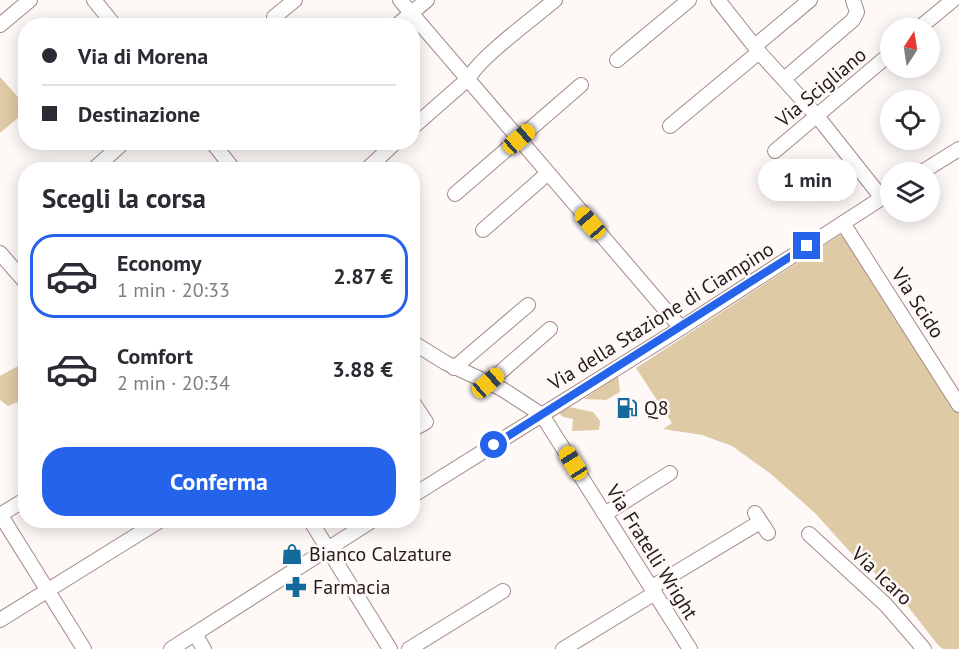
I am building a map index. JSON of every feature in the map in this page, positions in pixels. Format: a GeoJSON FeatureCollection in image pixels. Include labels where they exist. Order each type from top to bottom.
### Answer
{"type":"FeatureCollection","features":[{"type":"Feature","properties":{"kind":"street"},"geometry":{"type":"LineString","coordinates":[[0,25],[30,0]]}},
{"type":"Feature","properties":{"kind":"street"},"geometry":{"type":"LineString","coordinates":[[94,0],[109,18]]}},
{"type":"Feature","properties":{"kind":"street"},"geometry":{"type":"LineString","coordinates":[[274,17],[294,0]]}},
{"type":"Feature","properties":{"kind":"street"},"geometry":{"type":"LineString","coordinates":[[400,0],[415,18]]}},
{"type":"Feature","properties":{"kind":"street"},"geometry":{"type":"LineString","coordinates":[[405,18],[427,0]]}},
{"type":"Feature","properties":{"kind":"street"},"geometry":{"type":"LineString","coordinates":[[420,121],[469,78],[473,71],[555,0]]}},
{"type":"Feature","properties":{"kind":"street"},"geometry":{"type":"LineString","coordinates":[[617,60],[689,0]]}},
{"type":"Feature","properties":{"kind":"street"},"geometry":{"type":"LineString","coordinates":[[718,0],[757,49],[880,187]]}},
{"type":"Feature","properties":{"kind":"street"},"geometry":{"type":"LineString","coordinates":[[670,126],[810,0]]}},
{"type":"Feature","properties":{"kind":"street"},"geometry":{"type":"LineString","coordinates":[[784,79],[853,20],[857,12],[853,0]]}},
{"type":"Feature","properties":{"kind":"street"},"geometry":{"type":"LineString","coordinates":[[931,18],[953,0]]}},
{"type":"Feature","properties":{"kind":"street"},"geometry":{"type":"LineString","coordinates":[[420,23],[681,328]]}},
{"type":"Feature","properties":{"kind":"street","name":"Via Scigliano"},"geometry":{"type":"LineString","coordinates":[[775,151],[880,62]]}},
{"type":"Feature","properties":{"kind":"street"},"geometry":{"type":"LineString","coordinates":[[456,194],[581,85]]}},
{"type":"Feature","properties":{"kind":"street"},"geometry":{"type":"LineString","coordinates":[[938,162],[959,149]]}},
{"type":"Feature","properties":{"kind":"street"},"geometry":{"type":"LineString","coordinates":[[102,162],[115,150]]}},
{"type":"Feature","properties":{"kind":"street"},"geometry":{"type":"LineString","coordinates":[[218,150],[228,162]]}},
{"type":"Feature","properties":{"kind":"street"},"geometry":{"type":"LineString","coordinates":[[375,162],[387,150]]}},
{"type":"Feature","properties":{"kind":"street"},"geometry":{"type":"LineString","coordinates":[[483,230],[548,173]]}},
{"type":"Feature","properties":{"kind":"street","name":"Via della Stazione di Ciampino"},"geometry":{"type":"LineString","coordinates":[[420,491],[681,328],[880,199]]}},
{"type":"Feature","properties":{"kind":"street","name":"Via Scido"},"geometry":{"type":"LineString","coordinates":[[843,223],[959,405]]}},
{"type":"Feature","properties":{"kind":"street"},"geometry":{"type":"LineString","coordinates":[[0,253],[18,274]]}},
{"type":"Feature","properties":{"kind":"street"},"geometry":{"type":"LineString","coordinates":[[454,368],[528,305]]}},
{"type":"Feature","properties":{"kind":"street"},"geometry":{"type":"LineString","coordinates":[[488,383],[550,328]]}},
{"type":"Feature","properties":{"kind":"street"},"geometry":{"type":"LineString","coordinates":[[420,347],[454,368],[528,404],[542,415]]}},
{"type":"Feature","properties":{"kind":"street"},"geometry":{"type":"LineString","coordinates":[[420,413],[426,422],[420,425]]}},
{"type":"Feature","properties":{"kind":"street","name":"Via Fratelli Wright"},"geometry":{"type":"LineString","coordinates":[[542,415],[690,649]]}},
{"type":"Feature","properties":{"kind":"street"},"geometry":{"type":"LineString","coordinates":[[605,514],[670,473]]}},
{"type":"Feature","properties":{"kind":"street"},"geometry":{"type":"LineString","coordinates":[[18,504],[0,515],[84,649]]}},
{"type":"Feature","properties":{"kind":"street"},"geometry":{"type":"LineString","coordinates":[[563,649],[761,523]]}},
{"type":"Feature","properties":{"kind":"street"},"geometry":{"type":"LineString","coordinates":[[0,620],[148,528]]}},
{"type":"Feature","properties":{"kind":"street"},"geometry":{"type":"LineString","coordinates":[[315,528],[390,649]]}},
{"type":"Feature","properties":{"kind":"street"},"geometry":{"type":"LineString","coordinates":[[171,649],[361,528]]}},
{"type":"Feature","properties":{"kind":"street","name":"Via Icaro"},"geometry":{"type":"LineString","coordinates":[[809,534],[886,605],[924,649]]}},
{"type":"Feature","properties":{"kind":"street"},"geometry":{"type":"LineString","coordinates":[[409,649],[503,591]]}},
{"type":"Feature","properties":{"kind":"street"},"geometry":{"type":"LineString","coordinates":[[195,634],[204,649]]}},
{"type":"Feature","properties":{"kind":"shaded area"},"geometry":{"type":"Polygon","coordinates":[[[0,77],[18,97],[18,118],[0,133],[0,77]]]}},
{"type":"Feature","properties":{"kind":"shaded area"},"geometry":{"type":"Polygon","coordinates":[[[843,233],[959,413],[959,649],[943,649],[938,645],[895,590],[851,553],[816,514],[771,474],[732,446],[702,435],[663,429],[672,423],[636,368],[843,233]]]}},
{"type":"Feature","properties":{"kind":"shaded area"},"geometry":{"type":"Polygon","coordinates":[[[18,366],[18,402],[8,406],[0,400],[0,376],[18,366]]]}},
{"type":"Feature","properties":{"kind":"shaded area"},"geometry":{"type":"Polygon","coordinates":[[[618,376],[620,392],[606,400],[584,399],[618,376]]]}},
{"type":"Feature","properties":{"kind":"shaded area"},"geometry":{"type":"Polygon","coordinates":[[[569,407],[593,412],[600,421],[599,430],[572,431],[573,419],[563,417],[559,413],[569,407]]]}},
{"type":"Feature","properties":{"kind":"place","name":"Q8"},"geometry":{"type":"Point","coordinates":[627,408]}},
{"type":"Feature","properties":{"kind":"place","name":"Bianco Calzature"},"geometry":{"type":"Point","coordinates":[292,554]}},
{"type":"Feature","properties":{"kind":"place","name":"Farmacia"},"geometry":{"type":"Point","coordinates":[296,587]}},
{"type":"Feature","properties":{"kind":"route"},"geometry":{"type":"LineString","coordinates":[[494,445],[807,246]]}}]}
